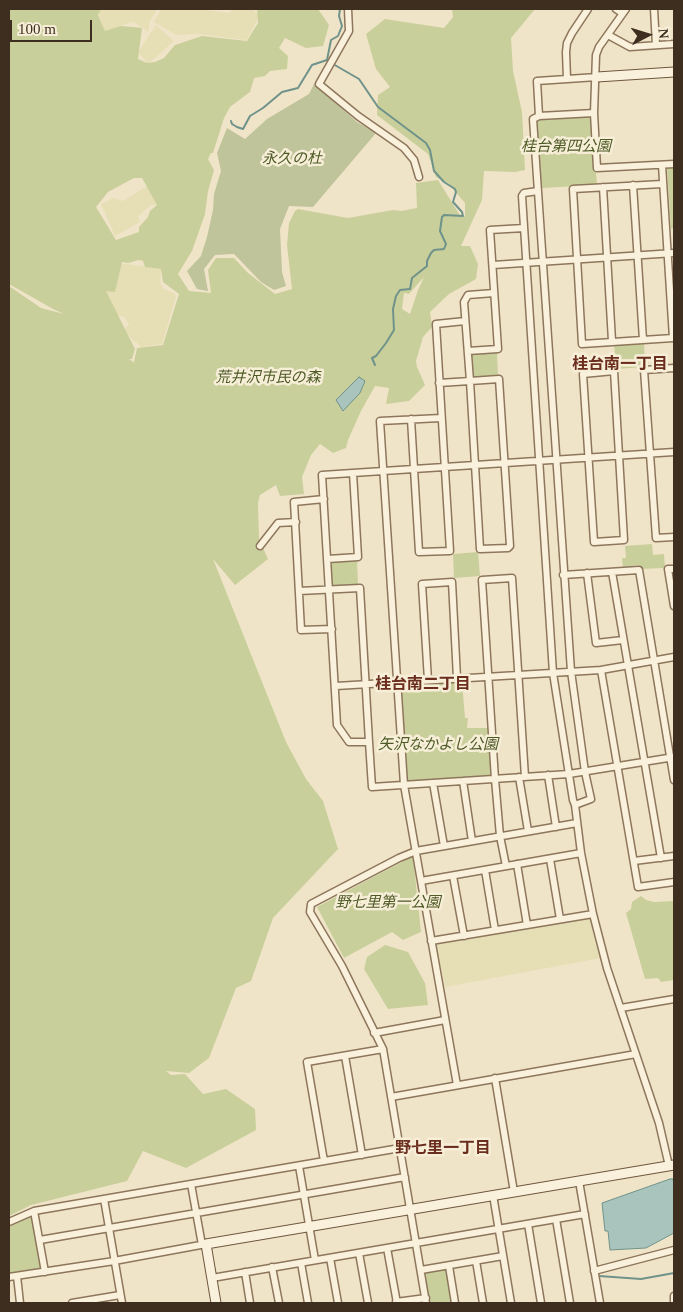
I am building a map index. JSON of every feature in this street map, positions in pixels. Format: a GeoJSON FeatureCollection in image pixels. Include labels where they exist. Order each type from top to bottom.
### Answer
{"type":"FeatureCollection","features":[{"type":"Feature","properties":{"kind":"street"},"geometry":{"type":"LineString","coordinates":[[348,9],[348,31],[319,84],[358,116],[404,148],[414,160],[419,177]]}},
{"type":"Feature","properties":{"kind":"street"},"geometry":{"type":"LineString","coordinates":[[567,79],[567,43],[588,9]]}},
{"type":"Feature","properties":{"kind":"street"},"geometry":{"type":"LineString","coordinates":[[616,9],[624,11],[596,55],[597,77],[594,113],[598,168],[674,164]]}},
{"type":"Feature","properties":{"kind":"street"},"geometry":{"type":"LineString","coordinates":[[654,9],[656,45]]}},
{"type":"Feature","properties":{"kind":"street"},"geometry":{"type":"LineString","coordinates":[[608,35],[630,46],[674,44]]}},
{"type":"Feature","properties":{"kind":"street"},"geometry":{"type":"LineString","coordinates":[[539,116],[536,81],[674,72]]}},
{"type":"Feature","properties":{"kind":"street"},"geometry":{"type":"LineString","coordinates":[[575,805],[591,799],[585,772],[570,671],[533,119],[539,116],[594,113]]}},
{"type":"Feature","properties":{"kind":"street"},"geometry":{"type":"LineString","coordinates":[[662,165],[662,184],[671,253],[673,338],[582,344],[573,189],[662,184]]}},
{"type":"Feature","properties":{"kind":"street"},"geometry":{"type":"LineString","coordinates":[[633,185],[642,340]]}},
{"type":"Feature","properties":{"kind":"street"},"geometry":{"type":"LineString","coordinates":[[603,187],[612,341]]}},
{"type":"Feature","properties":{"kind":"street"},"geometry":{"type":"LineString","coordinates":[[9,1277],[114,1261],[672,1165],[605,960],[593,914],[581,853],[553,673],[522,196],[524,192],[538,191]]}},
{"type":"Feature","properties":{"kind":"street"},"geometry":{"type":"LineString","coordinates":[[468,351],[498,348],[490,230],[524,228]]}},
{"type":"Feature","properties":{"kind":"street"},"geometry":{"type":"LineString","coordinates":[[493,265],[671,253]]}},
{"type":"Feature","properties":{"kind":"street"},"geometry":{"type":"LineString","coordinates":[[439,383],[470,381],[499,379],[510,546],[508,548],[480,549],[470,381],[465,321],[464,302],[468,294],[494,293]]}},
{"type":"Feature","properties":{"kind":"street"},"geometry":{"type":"LineString","coordinates":[[411,420],[419,552],[450,551],[436,324],[465,321]]}},
{"type":"Feature","properties":{"kind":"street"},"geometry":{"type":"LineString","coordinates":[[674,368],[644,370],[656,538],[674,537]]}},
{"type":"Feature","properties":{"kind":"street"},"geometry":{"type":"LineString","coordinates":[[614,372],[619,456],[624,540],[594,542],[584,374],[614,372]]}},
{"type":"Feature","properties":{"kind":"street"},"geometry":{"type":"LineString","coordinates":[[441,418],[380,422],[404,785],[456,1085]]}},
{"type":"Feature","properties":{"kind":"street"},"geometry":{"type":"LineString","coordinates":[[369,742],[349,742],[337,725],[322,475],[674,452]]}},
{"type":"Feature","properties":{"kind":"street"},"geometry":{"type":"LineString","coordinates":[[328,559],[358,557],[353,473]]}},
{"type":"Feature","properties":{"kind":"street"},"geometry":{"type":"LineString","coordinates":[[324,499],[294,502],[301,630],[332,629]]}},
{"type":"Feature","properties":{"kind":"street"},"geometry":{"type":"LineString","coordinates":[[260,546],[278,523],[296,522]]}},
{"type":"Feature","properties":{"kind":"street"},"geometry":{"type":"LineString","coordinates":[[674,569],[668,569],[674,606]]}},
{"type":"Feature","properties":{"kind":"street"},"geometry":{"type":"LineString","coordinates":[[563,575],[639,570],[672,757],[674,780]]}},
{"type":"Feature","properties":{"kind":"street"},"geometry":{"type":"LineString","coordinates":[[612,572],[661,858]]}},
{"type":"Feature","properties":{"kind":"street"},"geometry":{"type":"LineString","coordinates":[[587,573],[596,643],[623,640]]}},
{"type":"Feature","properties":{"kind":"street"},"geometry":{"type":"LineString","coordinates":[[506,866],[500,836],[495,779],[482,580],[512,578],[522,777],[528,832]]}},
{"type":"Feature","properties":{"kind":"street"},"geometry":{"type":"LineString","coordinates":[[428,680],[422,584],[452,582],[457,678]]}},
{"type":"Feature","properties":{"kind":"street"},"geometry":{"type":"LineString","coordinates":[[299,591],[360,588],[372,787],[569,774],[672,757]]}},
{"type":"Feature","properties":{"kind":"street"},"geometry":{"type":"LineString","coordinates":[[336,686],[601,670],[674,657]]}},
{"type":"Feature","properties":{"kind":"street"},"geometry":{"type":"LineString","coordinates":[[601,670],[638,887],[674,882]]}},
{"type":"Feature","properties":{"kind":"street"},"geometry":{"type":"LineString","coordinates":[[548,775],[556,827]]}},
{"type":"Feature","properties":{"kind":"street"},"geometry":{"type":"LineString","coordinates":[[463,781],[472,841]]}},
{"type":"Feature","properties":{"kind":"street"},"geometry":{"type":"LineString","coordinates":[[433,783],[444,846]]}},
{"type":"Feature","properties":{"kind":"street"},"geometry":{"type":"LineString","coordinates":[[387,1248],[397,1302],[426,1301],[383,1049],[342,966],[310,912],[311,904],[398,858],[416,851],[577,823]]}},
{"type":"Feature","properties":{"kind":"street"},"geometry":{"type":"LineString","coordinates":[[421,881],[581,853]]}},
{"type":"Feature","properties":{"kind":"street"},"geometry":{"type":"LineString","coordinates":[[634,861],[674,856]]}},
{"type":"Feature","properties":{"kind":"street"},"geometry":{"type":"LineString","coordinates":[[550,859],[560,919]]}},
{"type":"Feature","properties":{"kind":"street"},"geometry":{"type":"LineString","coordinates":[[517,864],[527,925]]}},
{"type":"Feature","properties":{"kind":"street"},"geometry":{"type":"LineString","coordinates":[[485,870],[495,930]]}},
{"type":"Feature","properties":{"kind":"street"},"geometry":{"type":"LineString","coordinates":[[453,876],[464,936]]}},
{"type":"Feature","properties":{"kind":"street"},"geometry":{"type":"LineString","coordinates":[[432,941],[593,914]]}},
{"type":"Feature","properties":{"kind":"street"},"geometry":{"type":"LineString","coordinates":[[621,1008],[674,999]]}},
{"type":"Feature","properties":{"kind":"street"},"geometry":{"type":"LineString","coordinates":[[374,1033],[445,1020]]}},
{"type":"Feature","properties":{"kind":"street"},"geometry":{"type":"LineString","coordinates":[[324,1161],[307,1062],[383,1049]]}},
{"type":"Feature","properties":{"kind":"street"},"geometry":{"type":"LineString","coordinates":[[391,1097],[636,1054]]}},
{"type":"Feature","properties":{"kind":"street"},"geometry":{"type":"LineString","coordinates":[[345,1056],[362,1155]]}},
{"type":"Feature","properties":{"kind":"street"},"geometry":{"type":"LineString","coordinates":[[495,1078],[514,1192]]}},
{"type":"Feature","properties":{"kind":"street"},"geometry":{"type":"LineString","coordinates":[[9,1222],[34,1211],[400,1148]]}},
{"type":"Feature","properties":{"kind":"street"},"geometry":{"type":"LineString","coordinates":[[299,1166],[315,1260]]}},
{"type":"Feature","properties":{"kind":"street"},"geometry":{"type":"LineString","coordinates":[[40,1240],[405,1177]]}},
{"type":"Feature","properties":{"kind":"street"},"geometry":{"type":"LineString","coordinates":[[579,1181],[600,1303]]}},
{"type":"Feature","properties":{"kind":"street"},"geometry":{"type":"LineString","coordinates":[[191,1184],[216,1303]]}},
{"type":"Feature","properties":{"kind":"street"},"geometry":{"type":"LineString","coordinates":[[493,1196],[511,1303]]}},
{"type":"Feature","properties":{"kind":"street"},"geometry":{"type":"LineString","coordinates":[[104,1199],[122,1303]]}},
{"type":"Feature","properties":{"kind":"street"},"geometry":{"type":"LineString","coordinates":[[34,1211],[45,1272]]}},
{"type":"Feature","properties":{"kind":"street"},"geometry":{"type":"LineString","coordinates":[[212,1278],[584,1214]]}},
{"type":"Feature","properties":{"kind":"street"},"geometry":{"type":"LineString","coordinates":[[556,1219],[570,1303]]}},
{"type":"Feature","properties":{"kind":"street"},"geometry":{"type":"LineString","coordinates":[[528,1224],[541,1303]]}},
{"type":"Feature","properties":{"kind":"street"},"geometry":{"type":"LineString","coordinates":[[594,1271],[674,1250]]}},
{"type":"Feature","properties":{"kind":"street"},"geometry":{"type":"LineString","coordinates":[[359,1253],[368,1303]]}},
{"type":"Feature","properties":{"kind":"street"},"geometry":{"type":"LineString","coordinates":[[421,1270],[503,1256]]}},
{"type":"Feature","properties":{"kind":"street"},"geometry":{"type":"LineString","coordinates":[[330,1258],[338,1303]]}},
{"type":"Feature","properties":{"kind":"street"},"geometry":{"type":"LineString","coordinates":[[476,1261],[483,1303]]}},
{"type":"Feature","properties":{"kind":"street"},"geometry":{"type":"LineString","coordinates":[[301,1263],[308,1303]]}},
{"type":"Feature","properties":{"kind":"street"},"geometry":{"type":"LineString","coordinates":[[449,1266],[455,1303]]}},
{"type":"Feature","properties":{"kind":"street"},"geometry":{"type":"LineString","coordinates":[[272,1267],[279,1303]]}},
{"type":"Feature","properties":{"kind":"street"},"geometry":{"type":"LineString","coordinates":[[245,1272],[250,1303]]}},
{"type":"Feature","properties":{"kind":"street"},"geometry":{"type":"LineString","coordinates":[[17,1276],[20,1303]]}},
{"type":"Feature","properties":{"kind":"street"},"geometry":{"type":"LineString","coordinates":[[72,1303],[88,1302],[120,1295]]}},
{"type":"Feature","properties":{"kind":"street"},"geometry":{"type":"LineString","coordinates":[[674,1296],[674,1303]]}},
{"type":"Feature","properties":{"kind":"shaded area"},"geometry":{"type":"Polygon","coordinates":[[[100,9],[157,9],[150,21],[148,32],[134,22],[105,32],[98,12],[100,9]]]}},
{"type":"Feature","properties":{"kind":"shaded area"},"geometry":{"type":"Polygon","coordinates":[[[161,9],[199,9],[230,13],[231,9],[255,9],[254,12],[260,14],[247,40],[198,34],[177,35],[154,22],[161,9]]]}},
{"type":"Feature","properties":{"kind":"shaded area"},"geometry":{"type":"Polygon","coordinates":[[[156,25],[174,41],[148,64],[138,52],[156,25]]]}},
{"type":"Feature","properties":{"kind":"shaded area"},"geometry":{"type":"Polygon","coordinates":[[[147,186],[161,198],[156,205],[151,205],[138,216],[140,222],[115,236],[101,204],[113,198],[123,201],[147,186]]]}},
{"type":"Feature","properties":{"kind":"shaded area"},"geometry":{"type":"Polygon","coordinates":[[[120,263],[161,269],[160,283],[164,289],[174,293],[176,297],[162,344],[141,347],[134,342],[125,330],[129,324],[124,317],[114,314],[106,290],[120,263]]]}},
{"type":"Feature","properties":{"kind":"shaded area"},"geometry":{"type":"Polygon","coordinates":[[[590,917],[595,943],[601,958],[445,987],[436,944],[590,917]]]}},
{"type":"Feature","properties":{"kind":"green space","name":"荒井沢市民の森"},"geometry":{"type":"Polygon","coordinates":[[[9,9],[101,9],[98,15],[105,31],[121,26],[142,28],[138,59],[147,63],[164,58],[175,45],[202,36],[247,41],[258,23],[257,9],[318,9],[329,25],[323,46],[306,48],[285,38],[279,48],[288,56],[287,69],[270,71],[265,76],[254,78],[250,92],[230,107],[224,118],[213,153],[211,153],[208,159],[214,170],[208,191],[205,214],[192,251],[178,274],[189,291],[211,293],[208,270],[216,258],[234,258],[248,273],[275,294],[292,289],[287,245],[289,223],[298,209],[348,218],[417,208],[416,183],[438,180],[461,217],[465,216],[465,203],[448,183],[436,177],[428,154],[377,115],[378,95],[390,87],[376,69],[366,34],[385,19],[444,28],[453,17],[452,9],[535,9],[511,38],[513,71],[522,112],[525,170],[515,172],[484,171],[482,200],[461,246],[470,246],[478,264],[476,279],[449,294],[430,312],[432,327],[423,337],[416,361],[425,385],[409,401],[386,404],[389,388],[375,386],[361,411],[346,448],[333,453],[320,444],[311,455],[302,477],[304,494],[280,496],[276,485],[260,495],[258,503],[259,539],[268,559],[235,585],[213,559],[286,742],[306,779],[323,801],[338,849],[273,918],[251,981],[236,988],[209,1058],[189,1073],[166,1071],[171,1075],[185,1074],[203,1094],[226,1089],[255,1109],[256,1130],[186,1168],[143,1151],[127,1181],[31,1205],[9,1216],[9,286],[41,308],[64,314],[9,284],[9,9]],[[134,178],[108,192],[96,207],[116,240],[139,232],[139,227],[148,217],[150,211],[157,205],[142,178],[134,178]],[[139,260],[128,263],[122,262],[115,292],[106,291],[135,349],[132,359],[129,359],[136,364],[134,362],[137,348],[163,345],[179,294],[163,282],[161,269],[145,267],[143,261],[139,260]],[[424,277],[409,294],[404,293],[402,309],[410,314],[424,277]]]}},
{"type":"Feature","properties":{"kind":"green space","name":"永久の杜"},"geometry":{"type":"Polygon","coordinates":[[[314,84],[357,122],[376,133],[313,207],[289,206],[280,229],[282,272],[286,286],[274,290],[261,282],[234,254],[215,255],[204,269],[208,291],[197,289],[187,271],[201,256],[207,237],[213,210],[214,194],[221,171],[217,153],[227,128],[245,139],[267,119],[309,94],[314,84]]]}},
{"type":"Feature","properties":{"kind":"green space","name":"桂台第四公園"},"geometry":{"type":"Polygon","coordinates":[[[592,117],[597,185],[542,188],[537,121],[541,119],[592,117]]]}},
{"type":"Feature","properties":{"kind":"green space"},"geometry":{"type":"Polygon","coordinates":[[[667,168],[674,168],[674,228],[671,229],[667,168]]]}},
{"type":"Feature","properties":{"kind":"green space"},"geometry":{"type":"Polygon","coordinates":[[[644,342],[645,367],[616,369],[614,344],[644,342]]]}},
{"type":"Feature","properties":{"kind":"green space"},"geometry":{"type":"Polygon","coordinates":[[[497,352],[498,376],[472,378],[470,354],[497,352]]]}},
{"type":"Feature","properties":{"kind":"green space"},"geometry":{"type":"Polygon","coordinates":[[[652,544],[653,555],[664,554],[665,568],[640,569],[639,565],[623,567],[622,558],[626,558],[625,546],[652,544]]]}},
{"type":"Feature","properties":{"kind":"green space"},"geometry":{"type":"Polygon","coordinates":[[[478,552],[480,576],[454,578],[453,554],[478,552]]]}},
{"type":"Feature","properties":{"kind":"green space"},"geometry":{"type":"Polygon","coordinates":[[[357,559],[358,585],[332,587],[331,562],[357,559]]]}},
{"type":"Feature","properties":{"kind":"green space","name":"矢沢なかよし公園"},"geometry":{"type":"Polygon","coordinates":[[[462,682],[465,718],[468,718],[467,728],[488,728],[491,774],[489,776],[407,781],[401,686],[462,682]]]}},
{"type":"Feature","properties":{"kind":"green space","name":"野七里第一公園"},"geometry":{"type":"Polygon","coordinates":[[[413,856],[421,932],[403,940],[392,932],[344,958],[317,907],[413,856]]]}},
{"type":"Feature","properties":{"kind":"green space"},"geometry":{"type":"Polygon","coordinates":[[[641,896],[646,900],[654,902],[674,901],[674,980],[661,982],[658,978],[645,979],[626,913],[631,909],[632,902],[641,896]]]}},
{"type":"Feature","properties":{"kind":"green space"},"geometry":{"type":"Polygon","coordinates":[[[385,945],[408,952],[425,983],[428,1005],[388,1009],[364,969],[367,957],[385,945]]]}},
{"type":"Feature","properties":{"kind":"green space"},"geometry":{"type":"Polygon","coordinates":[[[33,1212],[42,1268],[9,1273],[9,1225],[33,1212]]]}},
{"type":"Feature","properties":{"kind":"green space"},"geometry":{"type":"Polygon","coordinates":[[[448,1267],[454,1303],[429,1303],[423,1271],[448,1267]]]}},
{"type":"Feature","properties":{"kind":"water"},"geometry":{"type":"Polygon","coordinates":[[[359,377],[365,381],[360,393],[343,411],[336,400],[359,377]]]}},
{"type":"Feature","properties":{"kind":"water"},"geometry":{"type":"Polygon","coordinates":[[[673,1179],[674,1183],[674,1233],[646,1248],[610,1250],[608,1231],[605,1231],[602,1203],[673,1179]]]}},
{"type":"Feature","properties":{"kind":"waterway"},"geometry":{"type":"LineString","coordinates":[[327,60],[331,40],[338,36],[342,26],[339,16],[340,9]]}},
{"type":"Feature","properties":{"kind":"waterway"},"geometry":{"type":"LineString","coordinates":[[231,121],[232,124],[243,129],[250,116],[282,92],[298,88],[312,65],[329,61]]}},
{"type":"Feature","properties":{"kind":"waterway"},"geometry":{"type":"LineString","coordinates":[[333,64],[359,79],[378,107],[426,143],[430,150],[434,171],[444,182],[455,189],[453,202],[462,212],[463,216],[444,215],[442,217],[440,231],[446,244],[444,249],[434,250],[427,261],[427,266],[412,278],[410,289],[400,290],[396,296],[393,309],[394,330],[376,356],[372,358],[375,365]]}},
{"type":"Feature","properties":{"kind":"waterway"},"geometry":{"type":"LineString","coordinates":[[599,1276],[641,1279],[674,1273]]}},
{"type":"Feature","properties":{"kind":"district","name":"桂台南一丁目"},"geometry":{"type":"Point","coordinates":[620,365]}},
{"type":"Feature","properties":{"kind":"district","name":"桂台南二丁目"},"geometry":{"type":"Point","coordinates":[423,685]}},
{"type":"Feature","properties":{"kind":"district","name":"野七里一丁目"},"geometry":{"type":"Point","coordinates":[443,1149]}}]}
